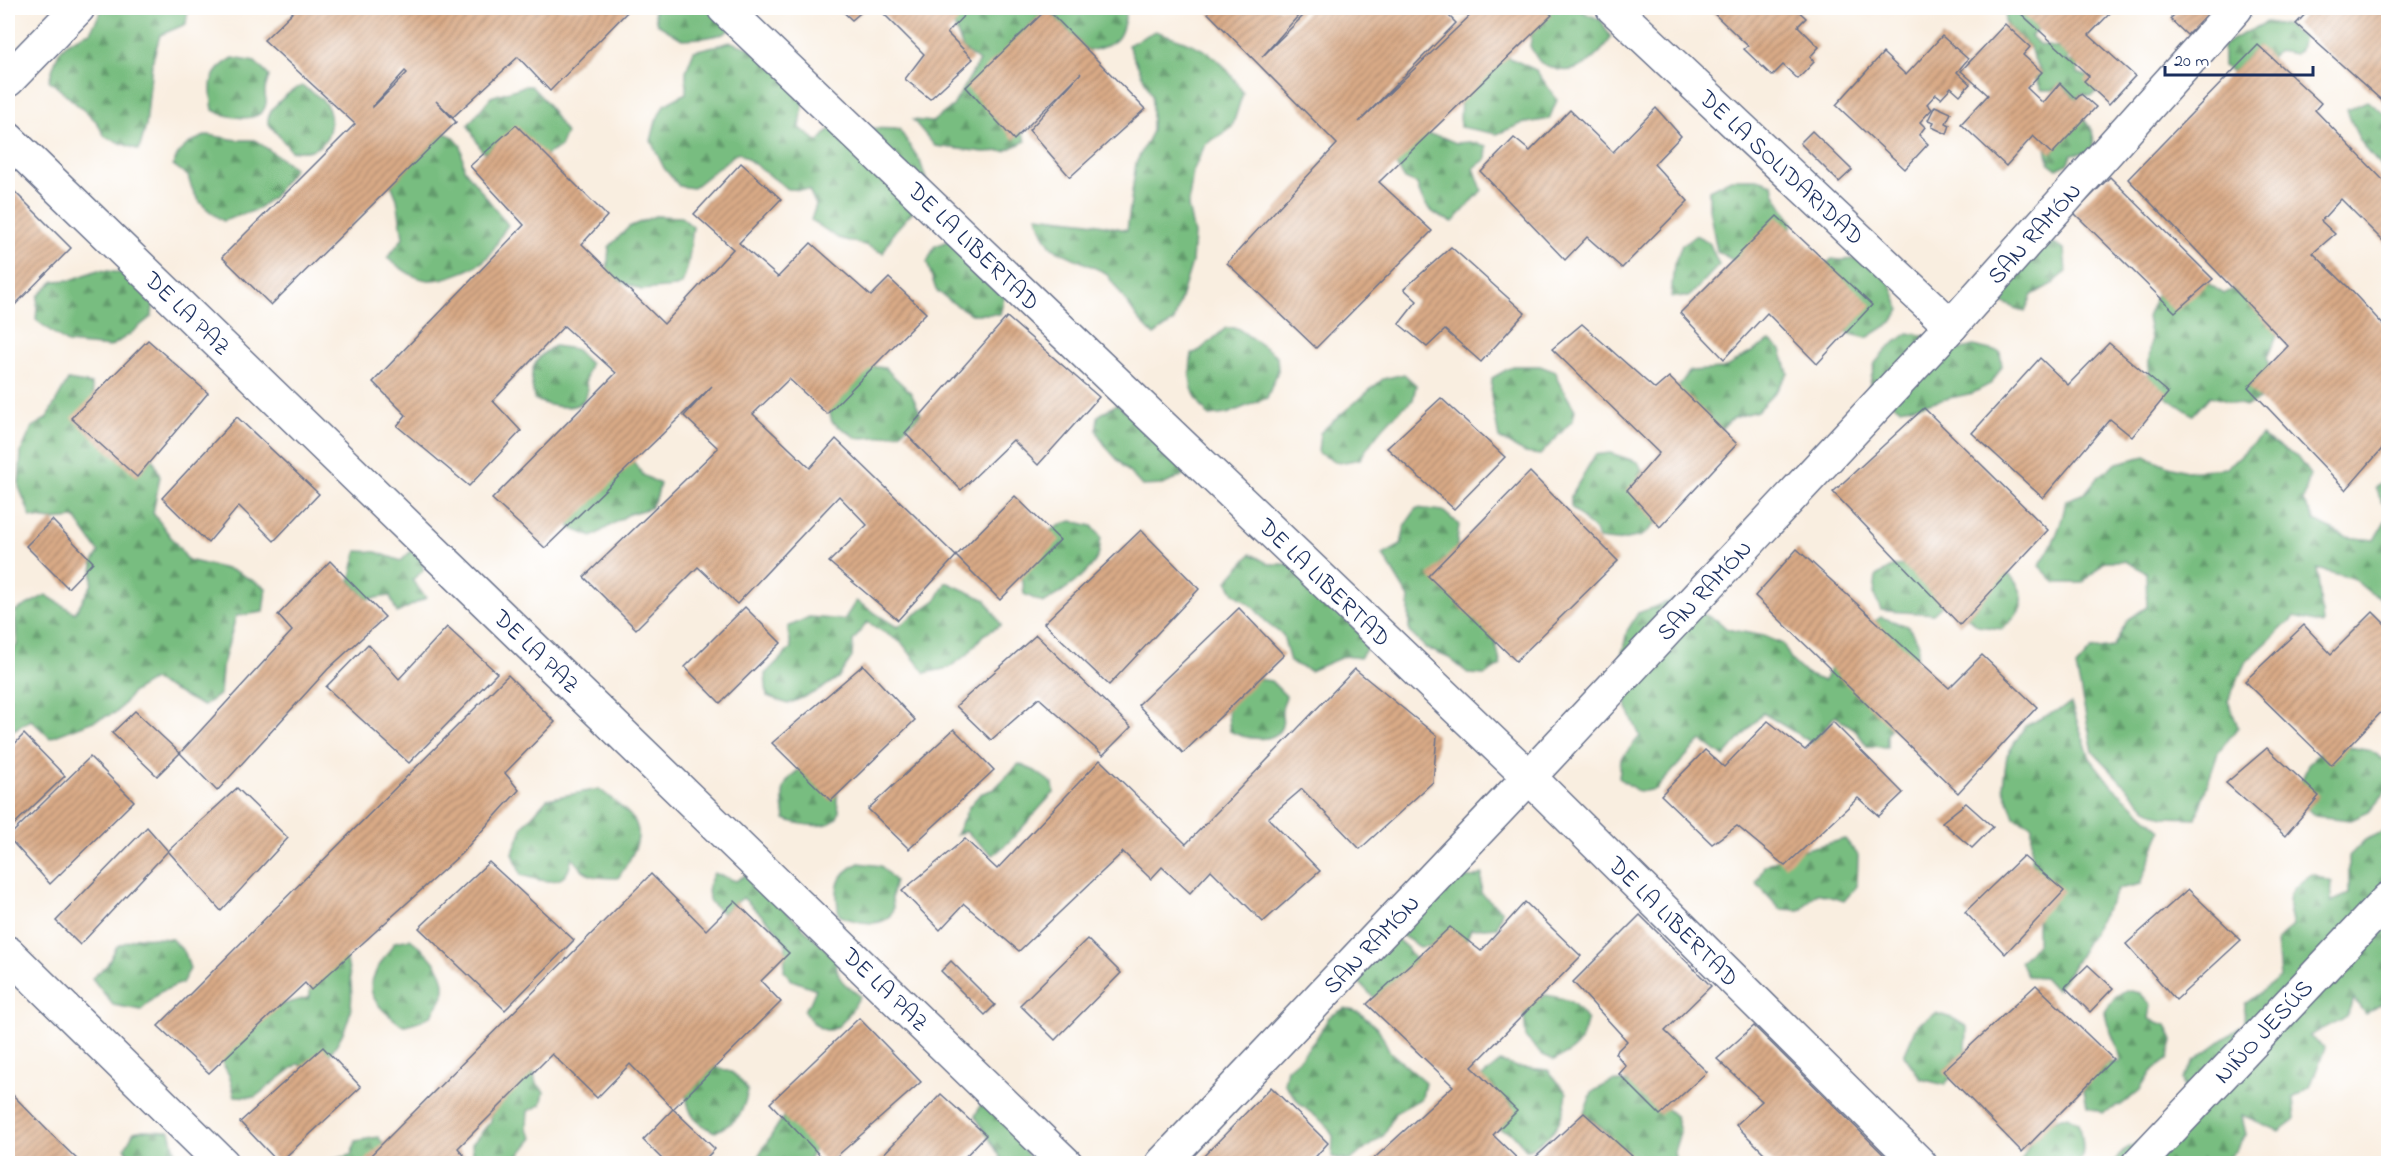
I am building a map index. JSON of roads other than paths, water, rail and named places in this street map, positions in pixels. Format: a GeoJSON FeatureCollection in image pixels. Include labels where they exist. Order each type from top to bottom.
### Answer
{"type":"FeatureCollection","features":[{"type":"Feature","properties":{"kind":"street"},"geometry":{"type":"LineString","coordinates":[[8,80],[78,8]]}},
{"type":"Feature","properties":{"kind":"street","name":"DE LA LIBERTAD"},"geometry":{"type":"LineString","coordinates":[[724,8],[1529,777],[1920,1164]]}},
{"type":"Feature","properties":{"kind":"street","name":"DE LA SOLIDARIDAD"},"geometry":{"type":"LineString","coordinates":[[1612,8],[1951,326]]}},
{"type":"Feature","properties":{"kind":"street","name":"SAN RAMÓN"},"geometry":{"type":"LineString","coordinates":[[1162,1164],[1529,777],[1951,326],[2236,8]]}},
{"type":"Feature","properties":{"kind":"street","name":"DE LA PAZ"},"geometry":{"type":"LineString","coordinates":[[8,138],[1066,1164]]}},
{"type":"Feature","properties":{"kind":"street","name":"NIÑO JESÚS"},"geometry":{"type":"LineString","coordinates":[[2138,1164],[2388,899]]}},
{"type":"Feature","properties":{"kind":"street"},"geometry":{"type":"LineString","coordinates":[[8,953],[224,1164]]}}]}
